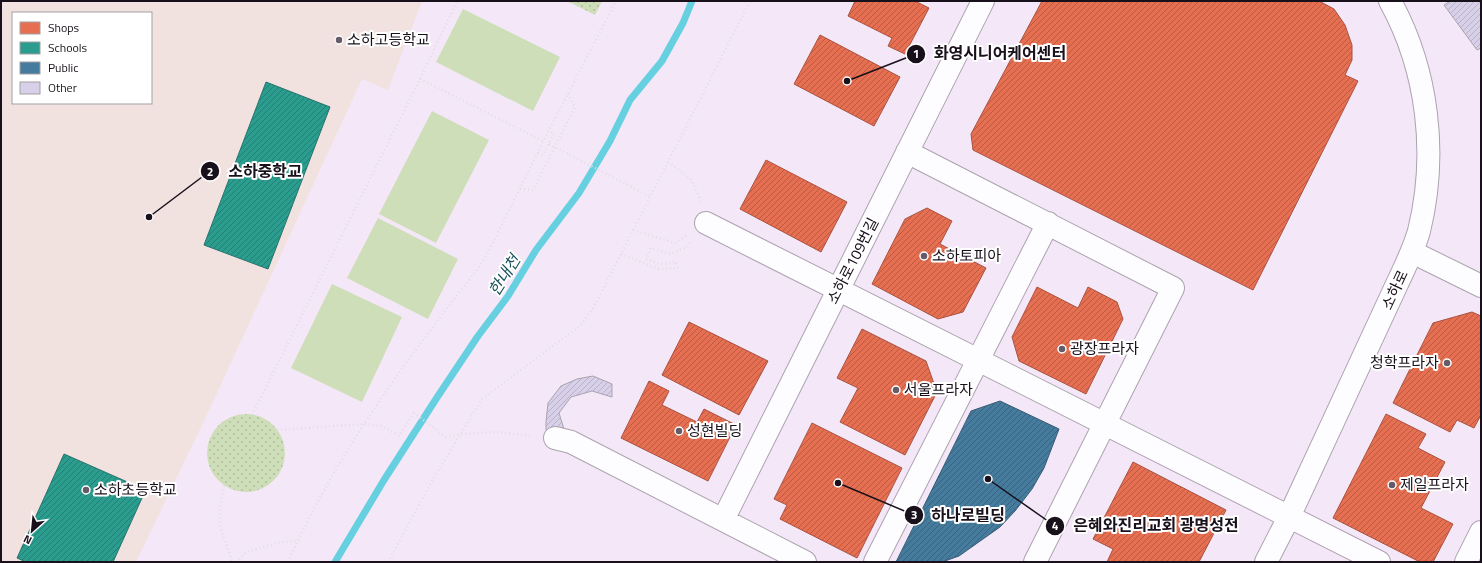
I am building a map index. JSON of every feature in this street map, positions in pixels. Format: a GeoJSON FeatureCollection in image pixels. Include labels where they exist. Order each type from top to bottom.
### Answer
{"type":"FeatureCollection","features":[{"type":"Feature","properties":{"kind":"street","name":"소하로109번길"},"geometry":{"type":"LineString","coordinates":[[723,520],[983,1]]}},
{"type":"Feature","properties":{"kind":"street","name":"소하로"},"geometry":{"type":"LineString","coordinates":[[1266,562],[1289,517],[1412,252],[1418,232],[1425,197],[1428,163],[1427,125],[1421,81],[1411,47],[1400,19],[1390,1]]}},
{"type":"Feature","properties":{"kind":"street"},"geometry":{"type":"LineString","coordinates":[[907,152],[1173,288],[1035,562]]}},
{"type":"Feature","properties":{"kind":"street"},"geometry":{"type":"LineString","coordinates":[[706,223],[1379,562]]}},
{"type":"Feature","properties":{"kind":"street"},"geometry":{"type":"LineString","coordinates":[[875,562],[1048,223]]}},
{"type":"Feature","properties":{"kind":"street"},"geometry":{"type":"LineString","coordinates":[[1412,252],[1481,286]]}},
{"type":"Feature","properties":{"kind":"street"},"geometry":{"type":"LineString","coordinates":[[555,438],[571,442],[805,562]]}},
{"type":"Feature","properties":{"kind":"street"},"geometry":{"type":"LineString","coordinates":[[1466,562],[1481,532]]}},
{"type":"Feature","properties":{"kind":"path"},"geometry":{"type":"LineString","coordinates":[[252,415],[420,79],[457,1]]}},
{"type":"Feature","properties":{"kind":"path"},"geometry":{"type":"LineString","coordinates":[[288,562],[334,472],[384,392],[477,270],[488,253],[549,130],[616,1]]}},
{"type":"Feature","properties":{"kind":"path"},"geometry":{"type":"LineString","coordinates":[[388,562],[433,479],[482,399],[581,325],[594,307],[750,1]]}},
{"type":"Feature","properties":{"kind":"path"},"geometry":{"type":"LineString","coordinates":[[420,79],[544,142]]}},
{"type":"Feature","properties":{"kind":"path"},"geometry":{"type":"LineString","coordinates":[[520,189],[532,190],[575,107],[568,94]]}},
{"type":"Feature","properties":{"kind":"path"},"geometry":{"type":"LineString","coordinates":[[538,153],[543,156],[549,144],[554,133],[549,130]]}},
{"type":"Feature","properties":{"kind":"path"},"geometry":{"type":"LineString","coordinates":[[549,144],[650,196]]}},
{"type":"Feature","properties":{"kind":"path"},"geometry":{"type":"LineString","coordinates":[[668,162],[690,178],[702,202],[706,223]]}},
{"type":"Feature","properties":{"kind":"path"},"geometry":{"type":"LineString","coordinates":[[634,230],[674,243],[706,223]]}},
{"type":"Feature","properties":{"kind":"path"},"geometry":{"type":"LineString","coordinates":[[621,254],[658,269],[678,268],[676,262],[660,264],[646,258],[651,248],[670,254],[686,247],[706,223]]}},
{"type":"Feature","properties":{"kind":"path"},"geometry":{"type":"LineString","coordinates":[[277,430],[364,424],[382,426],[399,436],[414,413],[446,437],[461,434],[496,432],[555,438]]}},
{"type":"Feature","properties":{"kind":"path"},"geometry":{"type":"LineString","coordinates":[[224,486],[221,500],[220,524],[232,562]]}},
{"type":"Feature","properties":{"kind":"path"},"geometry":{"type":"LineString","coordinates":[[236,562],[246,552],[281,542],[299,541]]}},
{"type":"Feature","properties":{"kind":"shaded area"},"geometry":{"type":"Polygon","coordinates":[[[1,1],[422,1],[388,90],[362,79],[205,419],[136,562],[1,562],[1,1]]]}},
{"type":"Feature","properties":{"kind":"green space"},"geometry":{"type":"Polygon","coordinates":[[[567,1],[602,1],[595,15],[567,1]]]}},
{"type":"Feature","properties":{"kind":"green space"},"geometry":{"type":"Polygon","coordinates":[[[463,9],[560,57],[533,111],[436,62],[463,9]]]}},
{"type":"Feature","properties":{"kind":"green space"},"geometry":{"type":"Polygon","coordinates":[[[432,111],[489,140],[436,243],[379,214],[432,111]]]}},
{"type":"Feature","properties":{"kind":"green space"},"geometry":{"type":"Polygon","coordinates":[[[378,218],[458,259],[428,319],[347,278],[378,218]]]}},
{"type":"Feature","properties":{"kind":"green space"},"geometry":{"type":"Polygon","coordinates":[[[332,284],[402,317],[362,402],[291,368],[332,284]]]}},
{"type":"Feature","properties":{"kind":"green space"},"geometry":{"type":"Polygon","coordinates":[[[246,414],[261,417],[268,421],[278,431],[282,438],[285,453],[282,468],[278,475],[268,485],[261,489],[246,492],[231,489],[224,485],[214,475],[210,468],[207,453],[210,438],[214,431],[224,421],[231,417],[246,414]]]}},
{"type":"Feature","properties":{"kind":"building: Shops"},"geometry":{"type":"Polygon","coordinates":[[[855,1],[915,1],[929,8],[905,54],[888,46],[892,38],[848,16],[855,1]]]}},
{"type":"Feature","properties":{"kind":"building: Shops"},"geometry":{"type":"Polygon","coordinates":[[[1042,1],[1319,1],[1334,9],[1345,25],[1352,45],[1352,60],[1345,75],[1358,81],[1253,290],[973,150],[971,134],[1042,1]]]}},
{"type":"Feature","properties":{"kind":"building: Shops"},"geometry":{"type":"Polygon","coordinates":[[[820,35],[900,77],[874,126],[794,84],[820,35]]]}},
{"type":"Feature","properties":{"kind":"building: Shops"},"geometry":{"type":"Polygon","coordinates":[[[766,160],[847,202],[821,252],[740,209],[766,160]]]}},
{"type":"Feature","properties":{"kind":"building: Shops","name":"소하토피아"},"geometry":{"type":"Polygon","coordinates":[[[927,208],[952,221],[940,244],[986,268],[963,312],[938,319],[872,284],[905,219],[927,208]]]}},
{"type":"Feature","properties":{"kind":"building: Shops","name":"광장프라자"},"geometry":{"type":"Polygon","coordinates":[[[1037,287],[1078,308],[1088,287],[1117,302],[1123,319],[1086,394],[1019,361],[1012,337],[1037,287]]]}},
{"type":"Feature","properties":{"kind":"building: Shops","name":"청학프라자"},"geometry":{"type":"Polygon","coordinates":[[[1472,312],[1481,316],[1481,415],[1474,428],[1457,420],[1450,432],[1393,403],[1433,323],[1472,312]]]}},
{"type":"Feature","properties":{"kind":"building: Shops"},"geometry":{"type":"Polygon","coordinates":[[[689,322],[768,361],[739,415],[662,375],[689,322]]]}},
{"type":"Feature","properties":{"kind":"building: Shops","name":"서울프라자"},"geometry":{"type":"Polygon","coordinates":[[[862,329],[926,361],[937,392],[905,455],[840,422],[858,388],[837,378],[862,329]]]}},
{"type":"Feature","properties":{"kind":"building: Shops","name":"성현빌딩"},"geometry":{"type":"Polygon","coordinates":[[[649,381],[669,391],[662,405],[697,422],[704,409],[736,425],[708,481],[621,438],[649,381]]]}},
{"type":"Feature","properties":{"kind":"building: Shops","name":"제일프라자"},"geometry":{"type":"Polygon","coordinates":[[[1386,414],[1426,434],[1418,448],[1445,462],[1421,508],[1453,524],[1433,562],[1420,562],[1333,518],[1386,414]]]}},
{"type":"Feature","properties":{"kind":"building: Shops"},"geometry":{"type":"Polygon","coordinates":[[[812,423],[902,468],[857,558],[780,519],[787,505],[774,499],[812,423]]]}},
{"type":"Feature","properties":{"kind":"building: Shops"},"geometry":{"type":"Polygon","coordinates":[[[1133,462],[1226,510],[1199,562],[1107,562],[1113,549],[1093,539],[1133,462]]]}},
{"type":"Feature","properties":{"kind":"building: Schools"},"geometry":{"type":"Polygon","coordinates":[[[266,82],[330,107],[268,269],[204,245],[266,82]]]}},
{"type":"Feature","properties":{"kind":"building: Schools"},"geometry":{"type":"Polygon","coordinates":[[[64,454],[132,484],[128,492],[142,498],[113,562],[26,562],[17,558],[64,454]]]}},
{"type":"Feature","properties":{"kind":"building: Public"},"geometry":{"type":"Polygon","coordinates":[[[1000,401],[1059,429],[1044,468],[1032,489],[1000,527],[959,556],[942,562],[896,562],[971,411],[1000,401]]]}},
{"type":"Feature","properties":{"kind":"building: Other"},"geometry":{"type":"Polygon","coordinates":[[[1450,1],[1481,1],[1481,48],[1477,50],[1444,5],[1450,1]]]}},
{"type":"Feature","properties":{"kind":"building: Other"},"geometry":{"type":"Polygon","coordinates":[[[593,376],[612,384],[612,397],[592,391],[571,397],[559,413],[564,429],[546,430],[548,403],[561,386],[577,379],[593,376]]]}},
{"type":"Feature","properties":{"kind":"waterway","name":"한내천"},"geometry":{"type":"LineString","coordinates":[[335,562],[384,480],[436,399],[478,336],[508,296],[536,250],[579,193],[610,141],[630,100],[662,61],[683,23],[692,1]]}},
{"type":"Feature","properties":{"kind":"place","name":"소하고등학교"},"geometry":{"type":"Point","coordinates":[339,40]}},
{"type":"Feature","properties":{"kind":"place","name":"화영시니어케어센터"},"geometry":{"type":"Point","coordinates":[847,81]}},
{"type":"Feature","properties":{"kind":"place","name":"소하중학교"},"geometry":{"type":"Point","coordinates":[149,217]}},
{"type":"Feature","properties":{"kind":"place","name":"소하토피아"},"geometry":{"type":"Point","coordinates":[924,256]}},
{"type":"Feature","properties":{"kind":"place","name":"광장프라자"},"geometry":{"type":"Point","coordinates":[1062,349]}},
{"type":"Feature","properties":{"kind":"place","name":"청학프라자"},"geometry":{"type":"Point","coordinates":[1447,363]}},
{"type":"Feature","properties":{"kind":"place","name":"서울프라자"},"geometry":{"type":"Point","coordinates":[896,390]}},
{"type":"Feature","properties":{"kind":"place","name":"성현빌딩"},"geometry":{"type":"Point","coordinates":[679,431]}},
{"type":"Feature","properties":{"kind":"place","name":"은혜와진리교회 광명성전"},"geometry":{"type":"Point","coordinates":[988,479]}},
{"type":"Feature","properties":{"kind":"place","name":"하나로빌딩"},"geometry":{"type":"Point","coordinates":[838,483]}},
{"type":"Feature","properties":{"kind":"place","name":"제일프라자"},"geometry":{"type":"Point","coordinates":[1392,485]}},
{"type":"Feature","properties":{"kind":"place","name":"소하초등학교"},"geometry":{"type":"Point","coordinates":[86,490]}}]}
